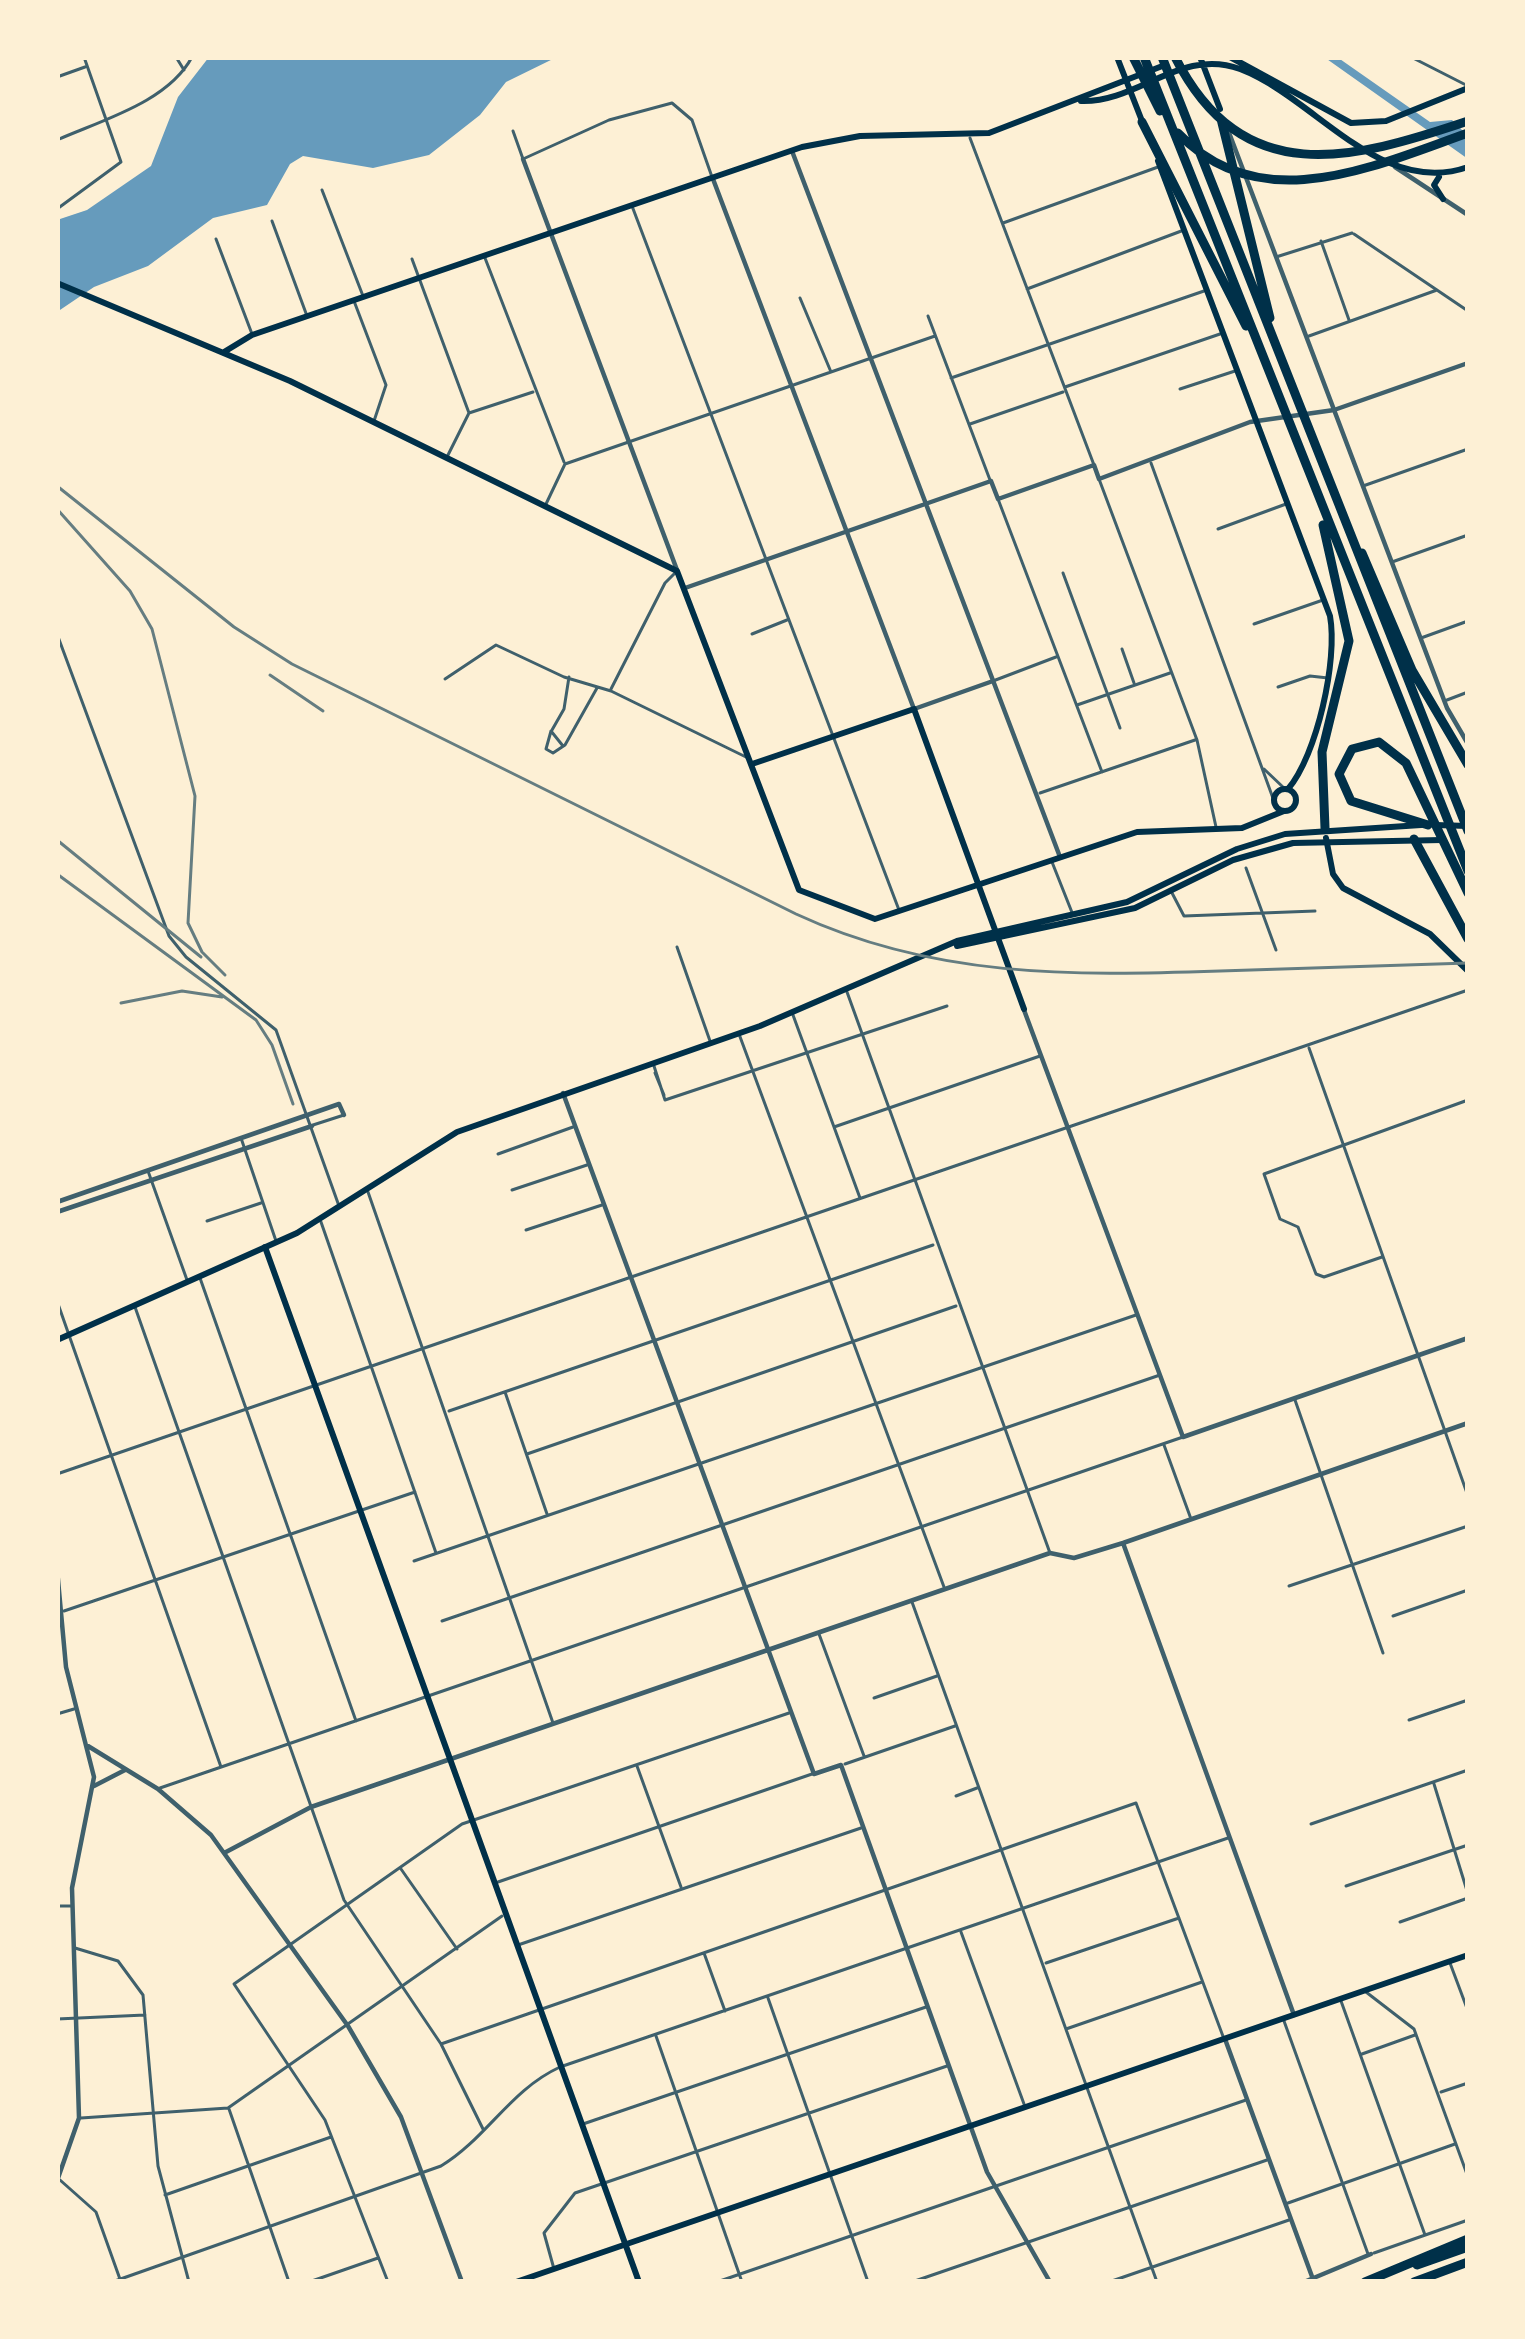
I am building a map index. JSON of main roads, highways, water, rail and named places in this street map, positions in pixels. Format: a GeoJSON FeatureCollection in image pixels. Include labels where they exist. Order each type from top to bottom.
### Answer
{"type":"FeatureCollection","features":[{"type":"Feature","properties":{"kind":"highway"},"geometry":{"type":"LineString","coordinates":[[1133,57],[1156,106],[1190,146],[1228,168],[1271,180],[1320,180],[1468,133]]}},
{"type":"Feature","properties":{"kind":"highway"},"geometry":{"type":"LineString","coordinates":[[1144,57],[1440,804],[1468,892]]}},
{"type":"Feature","properties":{"kind":"highway"},"geometry":{"type":"LineString","coordinates":[[1162,57],[1468,828]]}},
{"type":"Feature","properties":{"kind":"highway"},"geometry":{"type":"LineString","coordinates":[[1175,57],[1213,111],[1253,140],[1298,155],[1339,157],[1468,121]]}},
{"type":"Feature","properties":{"kind":"highway"},"geometry":{"type":"LineString","coordinates":[[1220,109],[1262,292],[1300,409]]}},
{"type":"Feature","properties":{"kind":"highway"},"geometry":{"type":"LineString","coordinates":[[1142,122],[1285,406]]}},
{"type":"Feature","properties":{"kind":"highway"},"geometry":{"type":"LineString","coordinates":[[1315,450],[1412,670],[1468,765]]}},
{"type":"Feature","properties":{"kind":"highway"},"geometry":{"type":"LineString","coordinates":[[1309,474],[1341,587],[1349,641],[1322,752],[1325,833]]}},
{"type":"Feature","properties":{"kind":"highway"},"geometry":{"type":"LineString","coordinates":[[1428,825],[1354,804],[1341,785],[1341,765],[1361,745],[1390,746],[1406,763],[1462,865]]}},
{"type":"Feature","properties":{"kind":"highway"},"geometry":{"type":"LineString","coordinates":[[1414,839],[1468,939]]}},
{"type":"Feature","properties":{"kind":"highway"},"geometry":{"type":"LineString","coordinates":[[1367,2282],[1468,2243]]}},
{"type":"Feature","properties":{"kind":"highway"},"geometry":{"type":"LineString","coordinates":[[1414,2282],[1468,2262]]}},
{"type":"Feature","properties":{"kind":"main road"},"geometry":{"type":"LineString","coordinates":[[1117,57],[1324,599],[1333,643],[1328,678],[1301,771],[1262,820]]}},
{"type":"Feature","properties":{"kind":"main road"},"geometry":{"type":"LineString","coordinates":[[1128,84],[1189,57]]}},
{"type":"Feature","properties":{"kind":"main road"},"geometry":{"type":"LineString","coordinates":[[1230,57],[1351,123],[1397,116],[1468,87]]}},
{"type":"Feature","properties":{"kind":"main road"},"geometry":{"type":"LineString","coordinates":[[1201,60],[1220,109]]}},
{"type":"Feature","properties":{"kind":"main road"},"geometry":{"type":"LineString","coordinates":[[224,352],[231,343],[253,335],[792,151],[860,136],[970,136],[1201,60],[1263,81],[1395,167],[1445,174],[1465,168]]}},
{"type":"Feature","properties":{"kind":"main road"},"geometry":{"type":"LineString","coordinates":[[1210,84],[1213,72],[1224,65]]}},
{"type":"Feature","properties":{"kind":"main road"},"geometry":{"type":"LineString","coordinates":[[1442,199],[1434,185],[1445,174]]}},
{"type":"Feature","properties":{"kind":"main road"},"geometry":{"type":"LineString","coordinates":[[57,283],[224,352],[677,571],[799,890],[872,920],[1141,830],[1216,829],[1262,820],[1297,800],[1286,789]]}},
{"type":"Feature","properties":{"kind":"main road"},"geometry":{"type":"LineString","coordinates":[[751,761],[914,709],[1024,1009]]}},
{"type":"Feature","properties":{"kind":"main road"},"geometry":{"type":"LineString","coordinates":[[1274,801],[1284,811]]}},
{"type":"Feature","properties":{"kind":"main road"},"geometry":{"type":"LineString","coordinates":[[57,1340],[277,1243],[368,1192],[458,1132],[563,1093],[654,1067],[953,946],[1127,902],[1169,887],[1249,844],[1428,825],[1468,828]]}},
{"type":"Feature","properties":{"kind":"main road"},"geometry":{"type":"LineString","coordinates":[[1325,833],[1468,840]]}},
{"type":"Feature","properties":{"kind":"main road"},"geometry":{"type":"LineString","coordinates":[[1325,833],[1333,874],[1347,892],[1430,934],[1468,971]]}},
{"type":"Feature","properties":{"kind":"main road"},"geometry":{"type":"LineString","coordinates":[[265,1247],[424,1697],[640,2282]]}},
{"type":"Feature","properties":{"kind":"main road"},"geometry":{"type":"LineString","coordinates":[[516,2282],[1468,1955]]}},
{"type":"Feature","properties":{"kind":"water"},"geometry":{"type":"Polygon","coordinates":[[[209,57],[557,57],[506,82],[480,115],[429,155],[373,168],[303,156],[290,164],[267,205],[213,218],[148,266],[94,287],[57,312],[57,220],[87,210],[151,166],[178,97],[209,57]]]}},
{"type":"Feature","properties":{"kind":"water"},"geometry":{"type":"Polygon","coordinates":[[[1324,57],[1337,57],[1430,122],[1452,120],[1468,136],[1468,159],[1324,57]]]}},
{"type":"Feature","properties":{"kind":"railway"},"geometry":{"type":"LineString","coordinates":[[57,486],[234,627],[292,664],[796,914],[848,935],[952,961],[1057,972],[1468,963]]}},
{"type":"Feature","properties":{"kind":"railway"},"geometry":{"type":"LineString","coordinates":[[57,509],[130,591],[152,629],[195,796],[188,923],[202,952],[225,975]]}},
{"type":"Feature","properties":{"kind":"railway"},"geometry":{"type":"LineString","coordinates":[[270,675],[323,711]]}},
{"type":"Feature","properties":{"kind":"railway"},"geometry":{"type":"LineString","coordinates":[[57,840],[201,957]]}},
{"type":"Feature","properties":{"kind":"railway"},"geometry":{"type":"LineString","coordinates":[[57,874],[256,1020],[272,1045],[293,1104]]}},
{"type":"Feature","properties":{"kind":"railway"},"geometry":{"type":"LineString","coordinates":[[121,1003],[182,991],[222,997]]}}]}
